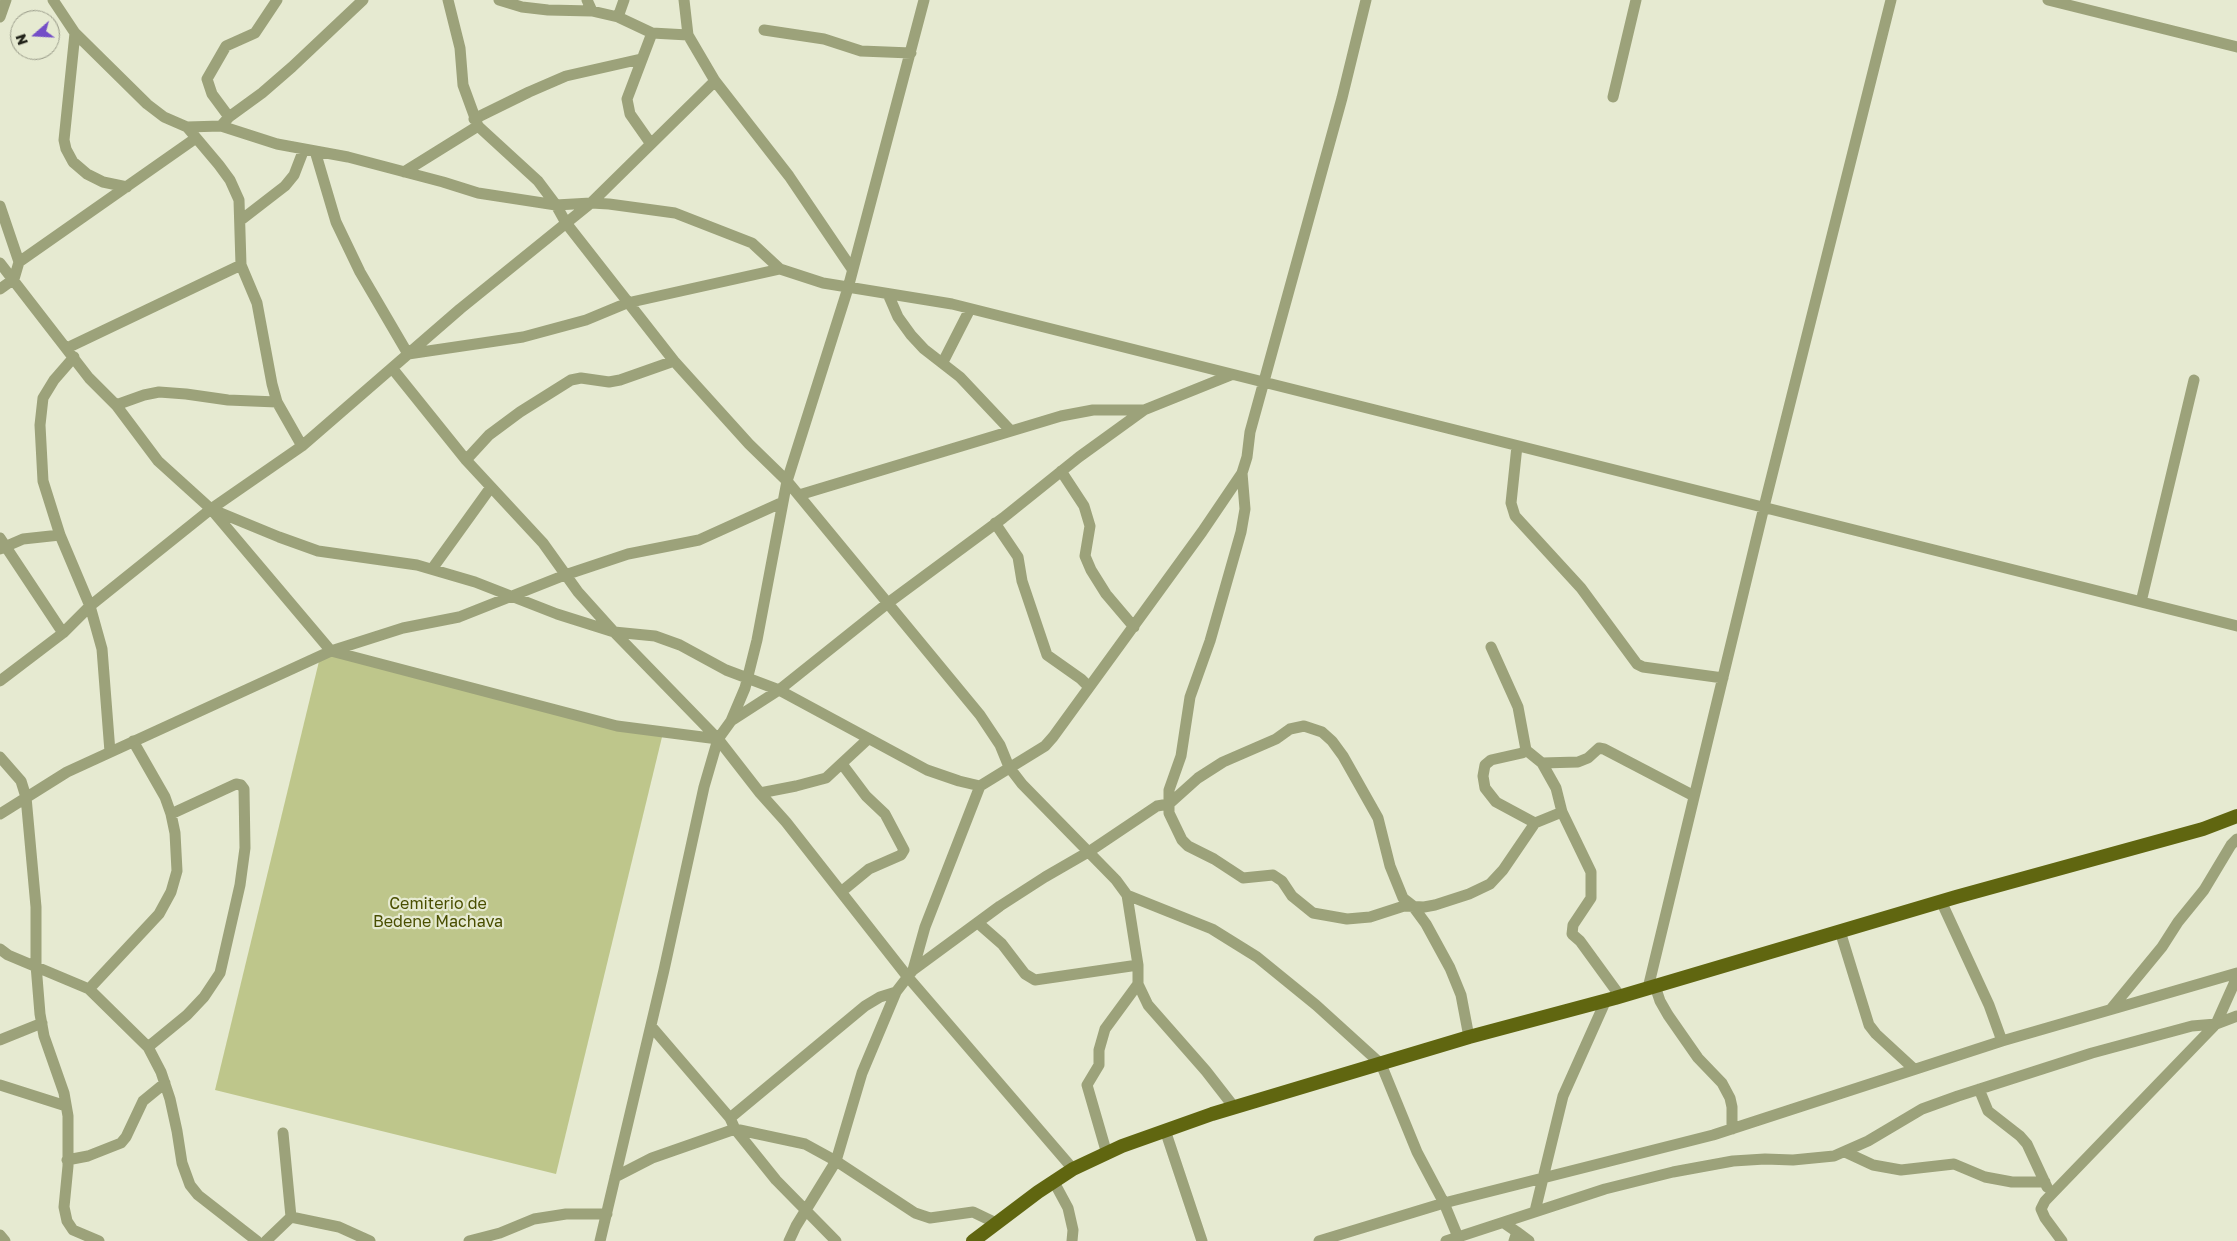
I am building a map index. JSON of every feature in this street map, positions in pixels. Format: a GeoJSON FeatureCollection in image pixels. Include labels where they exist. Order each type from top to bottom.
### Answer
{"type":"FeatureCollection","features":[{"type":"Feature","properties":{"kind":"main road"},"geometry":{"type":"LineString","coordinates":[[972,1241],[1073,1169],[1165,1130],[1470,1037],[1652,987],[1941,901],[2202,829],[2236,814]]}},
{"type":"Feature","properties":{"kind":"street"},"geometry":{"type":"LineString","coordinates":[[0,17],[6,0]]}},
{"type":"Feature","properties":{"kind":"street"},"geometry":{"type":"LineString","coordinates":[[53,0],[75,33],[147,104],[164,117],[187,127],[230,180],[239,200],[241,265],[257,303],[272,384],[277,402],[302,446]]}},
{"type":"Feature","properties":{"kind":"street"},"geometry":{"type":"LineString","coordinates":[[225,122],[207,79],[226,46],[255,32],[277,0]]}},
{"type":"Feature","properties":{"kind":"street"},"geometry":{"type":"LineString","coordinates":[[225,122],[262,93],[363,0]]}},
{"type":"Feature","properties":{"kind":"street"},"geometry":{"type":"LineString","coordinates":[[448,0],[459,41],[463,85],[476,123],[538,181],[556,205],[566,223],[674,361],[749,444],[787,480],[980,715],[1000,745],[1009,767],[1055,819],[1090,851],[1127,895],[1212,929],[1257,957],[1381,1064],[1417,1152],[1444,1203],[1458,1237]]}},
{"type":"Feature","properties":{"kind":"street"},"geometry":{"type":"LineString","coordinates":[[499,0],[522,7],[548,10],[592,11],[618,17],[652,33],[688,34]]}},
{"type":"Feature","properties":{"kind":"street"},"geometry":{"type":"LineString","coordinates":[[587,0],[592,11]]}},
{"type":"Feature","properties":{"kind":"street"},"geometry":{"type":"LineString","coordinates":[[618,17],[624,0]]}},
{"type":"Feature","properties":{"kind":"street"},"geometry":{"type":"LineString","coordinates":[[684,0],[688,34],[715,81],[789,176],[852,269]]}},
{"type":"Feature","properties":{"kind":"street"},"geometry":{"type":"LineString","coordinates":[[600,1241],[651,1026],[704,787],[718,739],[731,721],[748,679],[787,480],[848,288],[924,0]]}},
{"type":"Feature","properties":{"kind":"street"},"geometry":{"type":"LineString","coordinates":[[910,973],[924,927],[980,786],[1045,746],[1134,627],[1242,473],[1247,457],[1250,432],[1342,98],[1366,0]]}},
{"type":"Feature","properties":{"kind":"street"},"geometry":{"type":"LineString","coordinates":[[1613,97],[1636,0]]}},
{"type":"Feature","properties":{"kind":"street"},"geometry":{"type":"LineString","coordinates":[[1732,1129],[1732,1107],[1730,1098],[1722,1083],[1698,1058],[1668,1015],[1652,987],[1694,796],[1891,0]]}},
{"type":"Feature","properties":{"kind":"street"},"geometry":{"type":"LineString","coordinates":[[2048,0],[2237,47]]}},
{"type":"Feature","properties":{"kind":"street"},"geometry":{"type":"LineString","coordinates":[[764,30],[824,39],[861,51],[911,52]]}},
{"type":"Feature","properties":{"kind":"street"},"geometry":{"type":"LineString","coordinates":[[75,33],[64,140],[66,149],[73,162],[88,174],[103,182],[127,186]]}},
{"type":"Feature","properties":{"kind":"street"},"geometry":{"type":"LineString","coordinates":[[651,144],[630,114],[628,99],[652,33]]}},
{"type":"Feature","properties":{"kind":"street"},"geometry":{"type":"LineString","coordinates":[[404,172],[476,123],[529,92],[566,76],[641,59]]}},
{"type":"Feature","properties":{"kind":"street"},"geometry":{"type":"LineString","coordinates":[[0,681],[211,509],[302,446],[408,354],[591,203],[715,81]]}},
{"type":"Feature","properties":{"kind":"street"},"geometry":{"type":"LineString","coordinates":[[187,127],[225,122],[277,144],[404,172],[478,193],[556,205],[591,203],[639,207],[675,213],[752,243],[780,269],[822,283],[970,309],[1231,376],[2237,626]]}},
{"type":"Feature","properties":{"kind":"street"},"geometry":{"type":"LineString","coordinates":[[19,262],[196,138]]}},
{"type":"Feature","properties":{"kind":"street"},"geometry":{"type":"LineString","coordinates":[[241,220],[285,186],[310,150]]}},
{"type":"Feature","properties":{"kind":"street"},"geometry":{"type":"LineString","coordinates":[[310,150],[336,222],[360,272],[408,354]]}},
{"type":"Feature","properties":{"kind":"street"},"geometry":{"type":"LineString","coordinates":[[0,206],[19,262],[14,279],[0,290]]}},
{"type":"Feature","properties":{"kind":"street"},"geometry":{"type":"LineString","coordinates":[[0,263],[90,378],[116,405],[158,461],[211,509],[330,650],[617,726],[718,739]]}},
{"type":"Feature","properties":{"kind":"street"},"geometry":{"type":"LineString","coordinates":[[110,752],[106,722],[102,650],[90,606],[60,535],[43,481],[40,425],[43,398],[70,353],[241,265]]}},
{"type":"Feature","properties":{"kind":"street"},"geometry":{"type":"LineString","coordinates":[[408,354],[523,337],[586,320],[627,303],[780,269]]}},
{"type":"Feature","properties":{"kind":"street"},"geometry":{"type":"LineString","coordinates":[[888,294],[898,317],[911,335],[924,349],[960,377],[1010,430]]}},
{"type":"Feature","properties":{"kind":"street"},"geometry":{"type":"LineString","coordinates":[[943,362],[970,309]]}},
{"type":"Feature","properties":{"kind":"street"},"geometry":{"type":"LineString","coordinates":[[466,460],[489,435],[525,408],[571,380],[581,378],[609,382],[620,380],[674,361]]}},
{"type":"Feature","properties":{"kind":"street"},"geometry":{"type":"LineString","coordinates":[[392,368],[466,460],[543,544],[578,592],[614,632],[718,739],[841,892],[1073,1169]]}},
{"type":"Feature","properties":{"kind":"street"},"geometry":{"type":"LineString","coordinates":[[731,721],[779,690],[888,603],[1144,410],[1231,376]]}},
{"type":"Feature","properties":{"kind":"street"},"geometry":{"type":"LineString","coordinates":[[2141,602],[2194,380]]}},
{"type":"Feature","properties":{"kind":"street"},"geometry":{"type":"LineString","coordinates":[[116,405],[159,392],[228,400],[277,402]]}},
{"type":"Feature","properties":{"kind":"street"},"geometry":{"type":"LineString","coordinates":[[799,495],[1061,416],[1093,410],[1144,410]]}},
{"type":"Feature","properties":{"kind":"street"},"geometry":{"type":"LineString","coordinates":[[1517,446],[1511,502],[1515,516],[1581,588],[1637,664],[1643,667],[1723,678]]}},
{"type":"Feature","properties":{"kind":"street"},"geometry":{"type":"LineString","coordinates":[[1062,471],[1084,506],[1090,526],[1085,556],[1091,570],[1106,594],[1134,627]]}},
{"type":"Feature","properties":{"kind":"street"},"geometry":{"type":"LineString","coordinates":[[1242,473],[1245,509],[1241,532],[1210,641],[1190,696],[1181,756],[1169,790],[1170,812],[1182,840],[1188,846],[1214,859],[1243,878],[1273,875],[1282,881],[1292,896],[1313,914],[1354,918],[1370,917],[1404,906],[1424,907],[1435,904],[1469,894],[1490,884],[1503,870],[1535,823],[1562,812]]}},
{"type":"Feature","properties":{"kind":"street"},"geometry":{"type":"LineString","coordinates":[[432,570],[491,487]]}},
{"type":"Feature","properties":{"kind":"street"},"geometry":{"type":"LineString","coordinates":[[0,814],[67,772],[330,650],[403,628],[459,617],[565,574],[628,554],[699,540],[783,502]]}},
{"type":"Feature","properties":{"kind":"street"},"geometry":{"type":"LineString","coordinates":[[211,509],[279,537],[318,550],[417,565],[475,582],[557,614],[614,632],[655,636],[672,642],[748,679],[779,690],[927,770],[959,782],[980,786]]}},
{"type":"Feature","properties":{"kind":"street"},"geometry":{"type":"LineString","coordinates":[[995,524],[1018,558],[1022,581],[1047,655],[1081,679],[1089,687]]}},
{"type":"Feature","properties":{"kind":"street"},"geometry":{"type":"LineString","coordinates":[[60,535],[23,539],[2,545],[62,632]]}},
{"type":"Feature","properties":{"kind":"street"},"geometry":{"type":"LineString","coordinates":[[1491,647],[1518,706],[1526,750],[1542,763],[1556,788],[1562,812],[1588,865],[1592,884],[1591,898],[1573,925],[1572,934],[1580,941],[1620,996]]}},
{"type":"Feature","properties":{"kind":"street"},"geometry":{"type":"LineString","coordinates":[[790,1241],[806,1209],[836,1161],[862,1073],[896,992],[910,973],[1045,877],[1090,851],[1157,806],[1169,804],[1198,778],[1223,762],[1276,740],[1290,729],[1304,726],[1322,732],[1332,741],[1343,756],[1378,818],[1395,881],[1402,898],[1412,905],[1426,924],[1450,968],[1461,995],[1470,1037]]}},
{"type":"Feature","properties":{"kind":"street"},"geometry":{"type":"LineString","coordinates":[[760,793],[826,778],[868,739]]}},
{"type":"Feature","properties":{"kind":"street"},"geometry":{"type":"LineString","coordinates":[[89,989],[159,914],[171,892],[178,871],[175,833],[171,814],[165,797],[133,741]]}},
{"type":"Feature","properties":{"kind":"street"},"geometry":{"type":"LineString","coordinates":[[1542,763],[1578,762],[1588,758],[1599,748],[1604,749],[1694,796]]}},
{"type":"Feature","properties":{"kind":"street"},"geometry":{"type":"LineString","coordinates":[[1526,750],[1522,753],[1491,760],[1485,765],[1485,788],[1496,802],[1535,823]]}},
{"type":"Feature","properties":{"kind":"street"},"geometry":{"type":"LineString","coordinates":[[0,757],[21,781],[26,797],[36,907],[37,992],[44,1036],[64,1093],[66,1106],[68,1160],[64,1207],[66,1220],[73,1230],[99,1241]]}},
{"type":"Feature","properties":{"kind":"street"},"geometry":{"type":"LineString","coordinates":[[841,892],[870,869],[901,854],[904,850],[885,814],[866,796],[842,764]]}},
{"type":"Feature","properties":{"kind":"street"},"geometry":{"type":"LineString","coordinates":[[148,1047],[187,1015],[204,997],[220,973],[240,885],[245,848],[244,789],[236,784],[171,814]]}},
{"type":"Feature","properties":{"kind":"street"},"geometry":{"type":"LineString","coordinates":[[2112,1009],[2162,947],[2178,922],[2204,890],[2231,845],[2237,839]]}},
{"type":"Feature","properties":{"kind":"street"},"geometry":{"type":"LineString","coordinates":[[1127,895],[1138,966],[1138,984],[1148,1005],[1206,1071],[1234,1108]]}},
{"type":"Feature","properties":{"kind":"street"},"geometry":{"type":"LineString","coordinates":[[1941,901],[1989,1005],[2002,1041]]}},
{"type":"Feature","properties":{"kind":"street"},"geometry":{"type":"LineString","coordinates":[[978,923],[1002,944],[1025,974],[1035,980],[1138,966]]}},
{"type":"Feature","properties":{"kind":"street"},"geometry":{"type":"LineString","coordinates":[[1840,931],[1869,1024],[1876,1034],[1914,1069]]}},
{"type":"Feature","properties":{"kind":"street"},"geometry":{"type":"LineString","coordinates":[[2,955],[36,965],[89,989],[148,1047],[165,1084],[177,1131],[182,1163],[190,1185],[198,1195],[258,1241]]}},
{"type":"Feature","properties":{"kind":"street"},"geometry":{"type":"LineString","coordinates":[[1319,1241],[1444,1203],[1732,1129],[2002,1041],[2237,972]]}},
{"type":"Feature","properties":{"kind":"street"},"geometry":{"type":"LineString","coordinates":[[2062,1241],[2041,1209],[2050,1196],[2216,1024],[2237,976]]}},
{"type":"Feature","properties":{"kind":"street"},"geometry":{"type":"LineString","coordinates":[[1107,1154],[1087,1085],[1099,1065],[1099,1050],[1106,1029],[1138,984]]}},
{"type":"Feature","properties":{"kind":"street"},"geometry":{"type":"LineString","coordinates":[[730,1118],[858,1012],[880,996],[896,992]]}},
{"type":"Feature","properties":{"kind":"street"},"geometry":{"type":"LineString","coordinates":[[1535,1211],[1563,1096],[1606,1000]]}},
{"type":"Feature","properties":{"kind":"street"},"geometry":{"type":"LineString","coordinates":[[1446,1241],[1605,1189],[1682,1170],[1733,1161],[1793,1160],[1834,1156],[1845,1152],[1922,1109],[1979,1089],[2092,1053],[2192,1026],[2216,1024],[2237,1016]]}},
{"type":"Feature","properties":{"kind":"street"},"geometry":{"type":"LineString","coordinates":[[0,1040],[42,1024]]}},
{"type":"Feature","properties":{"kind":"street"},"geometry":{"type":"LineString","coordinates":[[651,1026],[730,1118],[736,1129],[776,1180],[836,1241]]}},
{"type":"Feature","properties":{"kind":"street"},"geometry":{"type":"LineString","coordinates":[[68,1160],[88,1156],[121,1143],[126,1137],[143,1101],[165,1084]]}},
{"type":"Feature","properties":{"kind":"street"},"geometry":{"type":"LineString","coordinates":[[0,1085],[66,1106]]}},
{"type":"Feature","properties":{"kind":"street"},"geometry":{"type":"LineString","coordinates":[[1979,1089],[1988,1110],[2027,1144],[2050,1196]]}},
{"type":"Feature","properties":{"kind":"street"},"geometry":{"type":"LineString","coordinates":[[615,1177],[652,1158],[736,1129],[805,1144],[836,1161],[914,1213],[930,1218],[972,1212],[996,1223]]}},
{"type":"Feature","properties":{"kind":"street"},"geometry":{"type":"LineString","coordinates":[[1165,1130],[1202,1241]]}},
{"type":"Feature","properties":{"kind":"street"},"geometry":{"type":"LineString","coordinates":[[283,1133],[291,1217]]}},
{"type":"Feature","properties":{"kind":"street"},"geometry":{"type":"LineString","coordinates":[[1845,1152],[1873,1165],[1901,1170],[1954,1164],[1985,1177],[2012,1182],[2045,1182]]}},
{"type":"Feature","properties":{"kind":"street"},"geometry":{"type":"LineString","coordinates":[[1054,1182],[1068,1208],[1073,1230],[1072,1241]]}},
{"type":"Feature","properties":{"kind":"street"},"geometry":{"type":"LineString","coordinates":[[470,1241],[500,1233],[534,1220],[566,1214],[606,1214]]}},
{"type":"Feature","properties":{"kind":"street"},"geometry":{"type":"LineString","coordinates":[[266,1241],[291,1217]]}},
{"type":"Feature","properties":{"kind":"street"},"geometry":{"type":"LineString","coordinates":[[291,1217],[339,1227],[370,1241]]}},
{"type":"Feature","properties":{"kind":"street"},"geometry":{"type":"LineString","coordinates":[[1504,1222],[1515,1236],[1529,1241]]}},
{"type":"Feature","properties":{"kind":"street"},"geometry":{"type":"LineString","coordinates":[[0,1235],[5,1241]]}},
{"type":"Feature","properties":{"kind":"green space","name":"Cemiterio de Bedene Machava"},"geometry":{"type":"Polygon","coordinates":[[[321,653],[662,737],[556,1174],[215,1090],[321,653]]]}}]}
